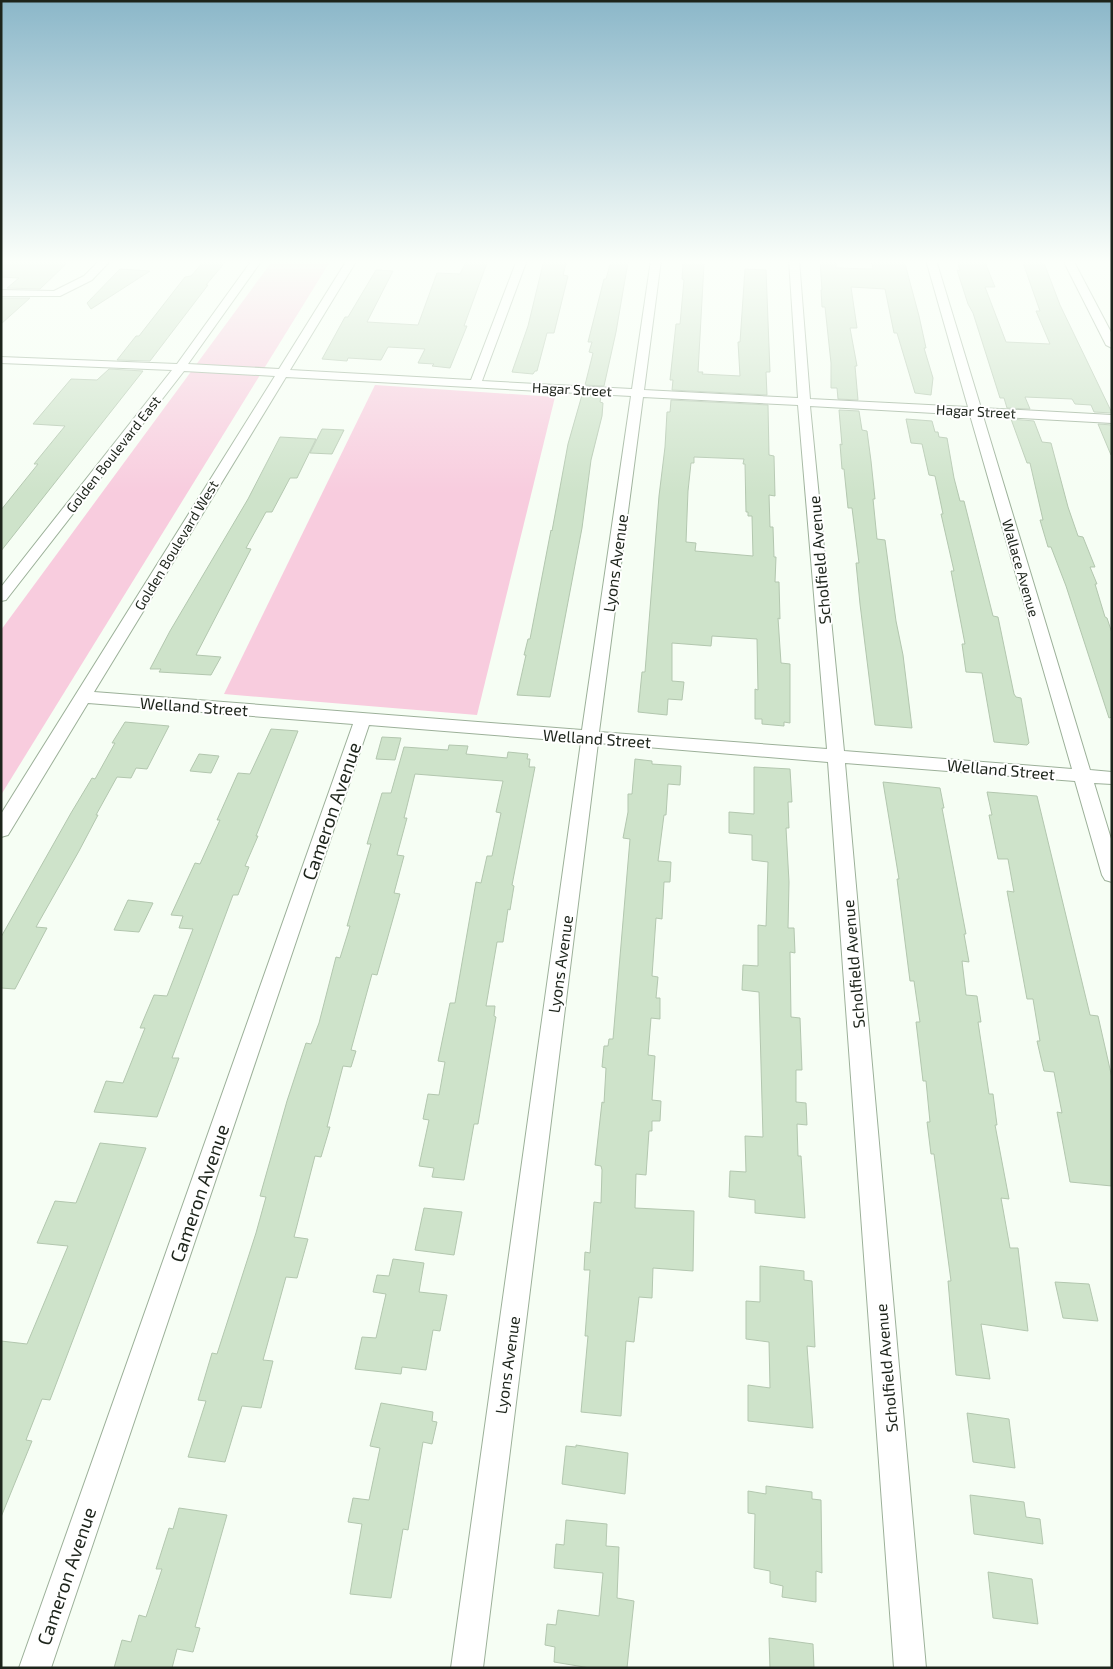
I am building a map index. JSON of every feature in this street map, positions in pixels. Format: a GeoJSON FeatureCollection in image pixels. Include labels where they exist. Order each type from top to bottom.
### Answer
{"type":"FeatureCollection","features":[{"type":"Feature","properties":{"kind":"street","name":"Golden Boulevard East"},"geometry":{"type":"LineString","coordinates":[[1,597],[201,338]]}},
{"type":"Feature","properties":{"kind":"street","name":"Golden Boulevard West"},"geometry":{"type":"LineString","coordinates":[[1,830],[303,338]]}},
{"type":"Feature","properties":{"kind":"street"},"geometry":{"type":"LineString","coordinates":[[475,384],[492,338]]}},
{"type":"Feature","properties":{"kind":"street","name":"Lyons Avenue"},"geometry":{"type":"LineString","coordinates":[[468,1668],[590,738],[645,338]]}},
{"type":"Feature","properties":{"kind":"street","name":"Scholfield Avenue"},"geometry":{"type":"LineString","coordinates":[[799,338],[836,756],[910,1668]]}},
{"type":"Feature","properties":{"kind":"street","name":"Wallace Avenue"},"geometry":{"type":"LineString","coordinates":[[953,338],[1112,875]]}},
{"type":"Feature","properties":{"kind":"street","name":"Hagar Street"},"geometry":{"type":"LineString","coordinates":[[1,360],[281,373],[1112,419]]}},
{"type":"Feature","properties":{"kind":"street","name":"Welland Street"},"geometry":{"type":"LineString","coordinates":[[83,697],[1112,778]]}},
{"type":"Feature","properties":{"kind":"street","name":"Cameron Avenue"},"geometry":{"type":"LineString","coordinates":[[35,1668],[363,719]]}},
{"type":"Feature","properties":{"kind":"shaded area"},"geometry":{"type":"Polygon","coordinates":[[[216,338],[283,338],[1,795],[1,630],[216,338]]]}},
{"type":"Feature","properties":{"kind":"shaded area"},"geometry":{"type":"Polygon","coordinates":[[[375,385],[555,397],[477,715],[224,694],[375,385]]]}},
{"type":"Feature","properties":{"kind":"building"},"geometry":{"type":"Polygon","coordinates":[[[135,338],[168,338],[150,361],[117,360],[135,338]]]}},
{"type":"Feature","properties":{"kind":"building"},"geometry":{"type":"Polygon","coordinates":[[[334,338],[462,338],[450,368],[418,363],[425,349],[388,347],[381,360],[348,358],[347,361],[322,359],[334,338]]]}},
{"type":"Feature","properties":{"kind":"building"},"geometry":{"type":"Polygon","coordinates":[[[524,338],[546,338],[537,371],[533,374],[512,372],[524,338]]]}},
{"type":"Feature","properties":{"kind":"building"},"geometry":{"type":"Polygon","coordinates":[[[589,338],[615,338],[604,386],[585,385],[593,353],[589,352],[592,342],[588,342],[589,338]]]}},
{"type":"Feature","properties":{"kind":"building"},"geometry":{"type":"Polygon","coordinates":[[[675,338],[700,338],[698,372],[703,372],[702,374],[740,376],[738,342],[740,342],[740,338],[769,338],[770,372],[766,372],[767,395],[672,390],[673,380],[670,380],[675,338]]]}},
{"type":"Feature","properties":{"kind":"building"},"geometry":{"type":"Polygon","coordinates":[[[828,338],[852,338],[857,366],[855,366],[858,400],[838,399],[837,388],[831,388],[828,338]]]}},
{"type":"Feature","properties":{"kind":"building"},"geometry":{"type":"Polygon","coordinates":[[[898,338],[924,338],[926,348],[924,348],[933,378],[931,395],[915,393],[898,338]]]}},
{"type":"Feature","properties":{"kind":"building"},"geometry":{"type":"Polygon","coordinates":[[[981,338],[1004,338],[1006,342],[1050,344],[1047,338],[1076,338],[1112,413],[1094,412],[1091,405],[1075,404],[1072,399],[1025,397],[1030,409],[1007,408],[1004,398],[1000,398],[981,338]]]}},
{"type":"Feature","properties":{"kind":"building"},"geometry":{"type":"Polygon","coordinates":[[[109,369],[143,371],[1,551],[1,510],[38,464],[34,464],[65,426],[33,424],[71,379],[97,380],[109,369]]]}},
{"type":"Feature","properties":{"kind":"building"},"geometry":{"type":"Polygon","coordinates":[[[582,395],[601,396],[600,402],[603,403],[602,416],[591,460],[582,528],[550,697],[517,695],[526,655],[524,655],[528,639],[530,639],[552,531],[568,444],[582,395]]]}},
{"type":"Feature","properties":{"kind":"building"},"geometry":{"type":"Polygon","coordinates":[[[671,400],[768,405],[769,455],[774,456],[775,496],[769,495],[770,527],[773,527],[774,557],[776,557],[775,582],[779,582],[780,619],[778,618],[781,663],[790,664],[790,723],[784,722],[784,726],[762,724],[762,719],[755,719],[755,689],[758,690],[757,639],[712,636],[711,646],[672,643],[672,681],[684,682],[682,700],[668,699],[667,715],[638,712],[642,672],[645,672],[667,412],[670,412],[671,400]],[[694,457],[694,463],[691,463],[688,491],[686,542],[696,543],[695,551],[753,556],[752,516],[748,516],[748,512],[746,512],[744,459],[694,457]]]}},
{"type":"Feature","properties":{"kind":"building"},"geometry":{"type":"Polygon","coordinates":[[[839,410],[859,411],[862,430],[867,431],[875,499],[873,499],[877,539],[885,540],[912,728],[875,725],[860,604],[856,563],[859,563],[852,508],[848,508],[844,469],[842,469],[839,410]]]}},
{"type":"Feature","properties":{"kind":"building"},"geometry":{"type":"Polygon","coordinates":[[[906,419],[932,421],[935,432],[938,432],[939,437],[947,438],[960,501],[964,501],[993,616],[998,617],[1014,694],[1016,697],[1021,698],[1029,743],[1027,745],[994,742],[982,673],[966,672],[962,644],[965,644],[951,571],[954,571],[941,514],[943,514],[935,476],[929,475],[922,444],[911,443],[906,419]]]}},
{"type":"Feature","properties":{"kind":"building"},"geometry":{"type":"Polygon","coordinates":[[[1011,419],[1034,421],[1042,442],[1051,443],[1068,507],[1078,536],[1083,537],[1095,567],[1090,567],[1097,584],[1095,584],[1105,617],[1112,633],[1112,717],[1109,718],[1066,586],[1051,547],[1048,547],[1040,520],[1043,520],[1030,463],[1027,463],[1011,419]]]}},
{"type":"Feature","properties":{"kind":"building"},"geometry":{"type":"Polygon","coordinates":[[[1098,424],[1112,425],[1112,455],[1111,455],[1098,424]]]}},
{"type":"Feature","properties":{"kind":"building"},"geometry":{"type":"Polygon","coordinates":[[[322,429],[344,430],[332,454],[310,453],[322,429]]]}},
{"type":"Feature","properties":{"kind":"building"},"geometry":{"type":"Polygon","coordinates":[[[280,437],[316,439],[297,478],[290,478],[272,512],[266,512],[246,548],[251,549],[196,655],[221,657],[211,675],[159,672],[161,669],[150,669],[170,631],[248,499],[280,437]]]}},
{"type":"Feature","properties":{"kind":"building"},"geometry":{"type":"Polygon","coordinates":[[[125,722],[169,726],[147,769],[136,768],[131,778],[117,777],[79,851],[36,927],[47,928],[15,989],[1,988],[1,937],[71,813],[92,778],[95,779],[115,743],[112,743],[125,722]]]}},
{"type":"Feature","properties":{"kind":"building"},"geometry":{"type":"Polygon","coordinates":[[[271,729],[298,731],[245,866],[249,867],[238,895],[233,895],[172,1058],[179,1058],[157,1117],[94,1112],[106,1081],[123,1083],[145,1028],[140,1028],[154,995],[167,996],[193,929],[179,928],[183,916],[171,915],[195,863],[200,864],[220,820],[217,820],[238,773],[250,774],[271,729]]]}},
{"type":"Feature","properties":{"kind":"building"},"geometry":{"type":"Polygon","coordinates":[[[382,737],[401,738],[395,760],[376,759],[382,737]]]}},
{"type":"Feature","properties":{"kind":"building"},"geometry":{"type":"Polygon","coordinates":[[[449,745],[468,746],[466,754],[507,758],[508,752],[528,754],[527,759],[530,759],[529,767],[535,767],[512,885],[514,886],[510,910],[508,909],[503,942],[497,942],[486,1006],[495,1006],[494,1016],[496,1017],[478,1124],[474,1124],[464,1180],[432,1177],[434,1168],[419,1166],[429,1120],[423,1119],[428,1094],[439,1095],[445,1062],[438,1061],[450,1003],[455,1003],[476,882],[481,883],[487,856],[492,856],[501,813],[496,812],[503,781],[415,774],[404,818],[407,818],[397,855],[404,856],[394,893],[400,894],[377,975],[372,974],[351,1050],[356,1051],[351,1067],[343,1066],[327,1127],[330,1127],[321,1157],[315,1156],[294,1237],[308,1239],[297,1278],[286,1277],[263,1360],[273,1361],[261,1408],[242,1406],[225,1462],[188,1457],[206,1401],[198,1400],[212,1353],[217,1354],[256,1233],[266,1197],[260,1196],[287,1101],[306,1043],[311,1044],[319,1023],[336,957],[340,958],[350,926],[347,926],[371,844],[367,844],[382,793],[391,793],[404,747],[448,750],[449,745]]]}},
{"type":"Feature","properties":{"kind":"building"},"geometry":{"type":"Polygon","coordinates":[[[199,754],[219,756],[211,773],[190,771],[199,754]]]}},
{"type":"Feature","properties":{"kind":"building"},"geometry":{"type":"Polygon","coordinates":[[[635,759],[652,761],[652,764],[681,766],[680,785],[668,784],[666,815],[664,815],[658,861],[671,862],[670,882],[664,882],[662,919],[656,918],[652,976],[658,977],[656,998],[660,998],[660,1019],[651,1018],[648,1055],[655,1056],[652,1100],[661,1101],[660,1121],[652,1121],[652,1131],[649,1131],[646,1175],[636,1174],[635,1208],[694,1211],[693,1271],[653,1268],[652,1298],[639,1297],[634,1342],[626,1341],[621,1416],[581,1412],[588,1336],[585,1336],[590,1270],[584,1270],[585,1252],[590,1253],[594,1202],[601,1203],[602,1170],[601,1166],[595,1165],[602,1102],[604,1103],[606,1068],[602,1067],[604,1046],[608,1046],[609,1039],[613,1039],[630,839],[623,838],[628,812],[628,794],[632,794],[635,759]]]}},
{"type":"Feature","properties":{"kind":"building"},"geometry":{"type":"Polygon","coordinates":[[[754,767],[790,769],[792,802],[788,802],[789,828],[786,828],[789,882],[788,928],[794,928],[795,953],[790,952],[791,1017],[800,1018],[802,1070],[796,1070],[796,1102],[806,1103],[807,1125],[797,1124],[798,1156],[801,1156],[805,1218],[755,1213],[755,1200],[729,1197],[730,1171],[746,1172],[745,1136],[763,1137],[759,992],[742,990],[743,965],[758,966],[758,925],[766,926],[768,862],[752,860],[752,835],[729,833],[729,812],[754,814],[754,767]]]}},
{"type":"Feature","properties":{"kind":"building"},"geometry":{"type":"Polygon","coordinates":[[[883,782],[940,788],[944,808],[942,808],[966,934],[964,934],[969,962],[962,961],[966,995],[977,996],[981,1022],[978,1022],[989,1094],[993,1094],[997,1125],[995,1125],[1009,1199],[1001,1198],[1010,1248],[1018,1248],[1028,1331],[981,1324],[990,1379],[956,1375],[948,1281],[951,1281],[934,1154],[931,1154],[927,1122],[930,1122],[926,1081],[923,1081],[916,1022],[920,1022],[914,981],[910,981],[897,879],[899,879],[883,782]]]}},
{"type":"Feature","properties":{"kind":"building"},"geometry":{"type":"Polygon","coordinates":[[[987,792],[1037,796],[1090,1015],[1098,1016],[1112,1078],[1112,1186],[1070,1182],[1057,1112],[1062,1113],[1054,1072],[1044,1071],[1037,1041],[1040,1041],[1033,999],[1027,999],[1007,891],[1014,892],[1008,859],[998,859],[989,815],[992,815],[987,792]]]}},
{"type":"Feature","properties":{"kind":"building"},"geometry":{"type":"Polygon","coordinates":[[[128,900],[153,903],[139,932],[114,930],[128,900]]]}},
{"type":"Feature","properties":{"kind":"building"},"geometry":{"type":"Polygon","coordinates":[[[100,1143],[146,1148],[50,1400],[42,1399],[26,1440],[32,1441],[1,1517],[1,1341],[27,1344],[68,1246],[37,1243],[55,1201],[76,1203],[100,1143]]]}},
{"type":"Feature","properties":{"kind":"building"},"geometry":{"type":"Polygon","coordinates":[[[424,1208],[462,1212],[454,1255],[415,1250],[424,1208]]]}},
{"type":"Feature","properties":{"kind":"building"},"geometry":{"type":"Polygon","coordinates":[[[393,1259],[424,1263],[419,1292],[447,1295],[440,1331],[433,1330],[426,1370],[402,1367],[401,1374],[355,1369],[362,1337],[376,1338],[386,1294],[373,1292],[377,1275],[389,1276],[393,1259]]]}},
{"type":"Feature","properties":{"kind":"building"},"geometry":{"type":"Polygon","coordinates":[[[760,1266],[804,1271],[804,1280],[812,1281],[815,1347],[807,1346],[813,1428],[748,1421],[748,1385],[770,1388],[769,1342],[746,1339],[746,1301],[760,1302],[760,1266]]]}},
{"type":"Feature","properties":{"kind":"building"},"geometry":{"type":"Polygon","coordinates":[[[1055,1282],[1089,1284],[1098,1321],[1063,1318],[1055,1282]]]}},
{"type":"Feature","properties":{"kind":"building"},"geometry":{"type":"Polygon","coordinates":[[[381,1403],[433,1412],[432,1421],[437,1422],[432,1444],[423,1442],[408,1530],[403,1529],[391,1598],[350,1594],[362,1524],[348,1522],[353,1498],[369,1500],[380,1448],[370,1446],[381,1403]]]}},
{"type":"Feature","properties":{"kind":"building"},"geometry":{"type":"Polygon","coordinates":[[[967,1413],[1009,1419],[1015,1468],[973,1462],[967,1413]]]}},
{"type":"Feature","properties":{"kind":"building"},"geometry":{"type":"Polygon","coordinates":[[[576,1445],[628,1453],[625,1494],[562,1484],[566,1446],[576,1447],[576,1445]]]}},
{"type":"Feature","properties":{"kind":"building"},"geometry":{"type":"Polygon","coordinates":[[[766,1486],[812,1492],[812,1499],[821,1500],[822,1573],[816,1571],[816,1602],[782,1597],[783,1586],[770,1583],[770,1571],[754,1568],[755,1514],[748,1513],[748,1491],[766,1494],[766,1486]]]}},
{"type":"Feature","properties":{"kind":"building"},"geometry":{"type":"Polygon","coordinates":[[[970,1495],[1024,1502],[1026,1517],[1040,1519],[1043,1544],[974,1534],[970,1495]]]}},
{"type":"Feature","properties":{"kind":"building"},"geometry":{"type":"Polygon","coordinates":[[[179,1508],[227,1515],[195,1627],[200,1628],[193,1652],[177,1649],[172,1668],[114,1668],[122,1640],[131,1642],[139,1615],[146,1617],[162,1569],[156,1569],[169,1528],[173,1529],[179,1508]]]}},
{"type":"Feature","properties":{"kind":"building"},"geometry":{"type":"Polygon","coordinates":[[[566,1520],[607,1524],[606,1546],[619,1547],[617,1598],[634,1601],[627,1668],[590,1668],[554,1662],[555,1647],[545,1645],[547,1624],[556,1625],[558,1610],[599,1616],[603,1573],[554,1568],[556,1544],[564,1545],[566,1520]]]}},
{"type":"Feature","properties":{"kind":"building"},"geometry":{"type":"Polygon","coordinates":[[[988,1572],[1032,1579],[1038,1624],[993,1618],[988,1572]]]}},
{"type":"Feature","properties":{"kind":"building"},"geometry":{"type":"Polygon","coordinates":[[[769,1638],[813,1644],[814,1668],[770,1668],[769,1638]]]}}]}
